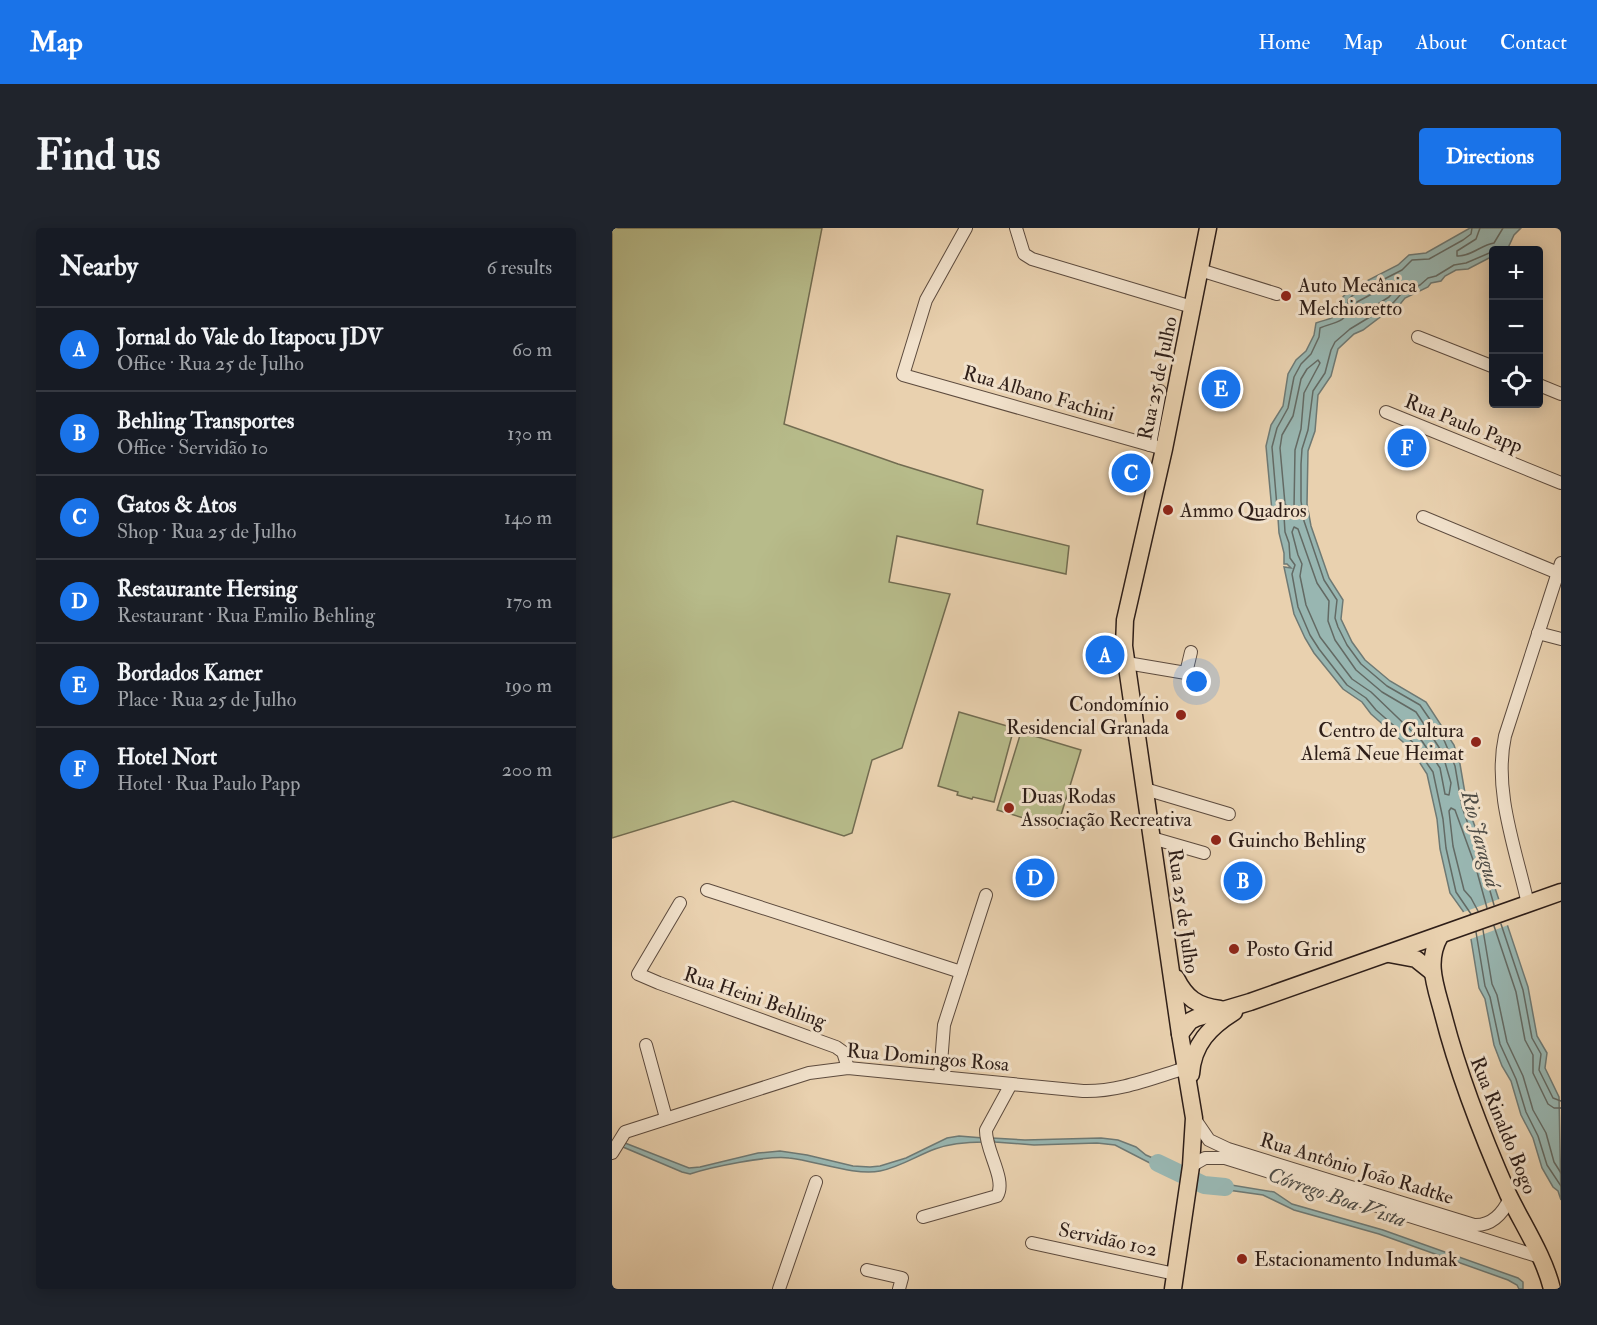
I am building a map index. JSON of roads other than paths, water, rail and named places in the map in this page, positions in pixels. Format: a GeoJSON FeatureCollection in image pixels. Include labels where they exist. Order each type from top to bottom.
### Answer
{"type":"FeatureCollection","features":[{"type":"Feature","properties":{"kind":"main road","name":"Rua 25 de Julho"},"geometry":{"type":"LineString","coordinates":[[1190,1091],[1127,663],[1125,620],[1157,447],[1192,307],[1208,228]]}},
{"type":"Feature","properties":{"kind":"main road"},"geometry":{"type":"LineString","coordinates":[[1180,1034],[1190,1022],[1561,892]]}},
{"type":"Feature","properties":{"kind":"main road","name":"Rua Rinaldo Bogo"},"geometry":{"type":"LineString","coordinates":[[1445,934],[1432,953],[1431,971],[1462,1080],[1479,1129],[1540,1257],[1552,1289]]}},
{"type":"Feature","properties":{"kind":"main road"},"geometry":{"type":"LineString","coordinates":[[1389,954],[1416,959],[1431,971]]}},
{"type":"Feature","properties":{"kind":"main road"},"geometry":{"type":"LineString","coordinates":[[1171,969],[1191,1000],[1203,1006],[1224,1010]]}},
{"type":"Feature","properties":{"kind":"main road"},"geometry":{"type":"LineString","coordinates":[[1174,1281],[1190,1173],[1194,1118],[1190,1091],[1193,1058],[1202,1040],[1221,1021],[1250,1002]]}},
{"type":"Feature","properties":{"kind":"street","name":"Rua Albano Fachini"},"geometry":{"type":"LineString","coordinates":[[966,228],[926,300],[903,375],[1157,447]]}},
{"type":"Feature","properties":{"kind":"street"},"geometry":{"type":"LineString","coordinates":[[1016,228],[1024,254],[1032,259],[1192,307]]}},
{"type":"Feature","properties":{"kind":"street"},"geometry":{"type":"LineString","coordinates":[[1200,270],[1277,294]]}},
{"type":"Feature","properties":{"kind":"street"},"geometry":{"type":"LineString","coordinates":[[1418,337],[1489,365]]}},
{"type":"Feature","properties":{"kind":"street"},"geometry":{"type":"LineString","coordinates":[[1543,387],[1561,394]]}},
{"type":"Feature","properties":{"kind":"street"},"geometry":{"type":"LineString","coordinates":[[1157,447],[1160,391]]}},
{"type":"Feature","properties":{"kind":"street","name":"Rua Paulo Papp"},"geometry":{"type":"LineString","coordinates":[[1386,412],[1561,483]]}},
{"type":"Feature","properties":{"kind":"street"},"geometry":{"type":"LineString","coordinates":[[1423,517],[1559,568],[1504,736],[1500,757],[1500,781],[1522,907]]}},
{"type":"Feature","properties":{"kind":"street"},"geometry":{"type":"LineString","coordinates":[[1538,633],[1561,639]]}},
{"type":"Feature","properties":{"kind":"street"},"geometry":{"type":"LineString","coordinates":[[1127,663],[1186,673],[1191,652]]}},
{"type":"Feature","properties":{"kind":"street"},"geometry":{"type":"LineString","coordinates":[[1145,789],[1229,814]]}},
{"type":"Feature","properties":{"kind":"street"},"geometry":{"type":"LineString","coordinates":[[1152,838],[1204,853]]}},
{"type":"Feature","properties":{"kind":"street"},"geometry":{"type":"LineString","coordinates":[[707,890],[961,972]]}},
{"type":"Feature","properties":{"kind":"street"},"geometry":{"type":"LineString","coordinates":[[940,1076],[944,1025],[986,896]]}},
{"type":"Feature","properties":{"kind":"street","name":"Rua Heini Behling"},"geometry":{"type":"LineString","coordinates":[[680,903],[638,974],[836,1047],[843,1052],[848,1068]]}},
{"type":"Feature","properties":{"kind":"street"},"geometry":{"type":"LineString","coordinates":[[646,1045],[666,1118]]}},
{"type":"Feature","properties":{"kind":"street","name":"Rua Domingos Rosa"},"geometry":{"type":"LineString","coordinates":[[613,1151],[622,1134],[809,1073],[848,1068],[1100,1092],[1186,1068]]}},
{"type":"Feature","properties":{"kind":"street"},"geometry":{"type":"LineString","coordinates":[[923,1217],[997,1196],[1000,1186],[986,1139],[986,1130],[1011,1084]]}},
{"type":"Feature","properties":{"kind":"street","name":"Rua Antônio João Radtke"},"geometry":{"type":"LineString","coordinates":[[1194,1118],[1209,1140],[1228,1149],[1474,1225],[1489,1223],[1500,1215],[1510,1198]]}},
{"type":"Feature","properties":{"kind":"street","name":"Rua Antônio João Radtke"},"geometry":{"type":"LineString","coordinates":[[1190,1173],[1199,1160],[1210,1157],[1224,1158],[1540,1257]]}},
{"type":"Feature","properties":{"kind":"street"},"geometry":{"type":"LineString","coordinates":[[779,1289],[816,1182]]}},
{"type":"Feature","properties":{"kind":"street","name":"Servidão 102"},"geometry":{"type":"LineString","coordinates":[[1032,1243],[1174,1281]]}},
{"type":"Feature","properties":{"kind":"street"},"geometry":{"type":"LineString","coordinates":[[867,1270],[902,1278],[899,1289]]}},
{"type":"Feature","properties":{"kind":"water"},"geometry":{"type":"Polygon","coordinates":[[[1470,228],[1521,228],[1514,235],[1509,246],[1489,246],[1489,258],[1468,269],[1456,270],[1441,281],[1431,283],[1428,287],[1405,298],[1397,308],[1354,334],[1338,349],[1331,376],[1318,395],[1315,431],[1308,451],[1307,504],[1311,526],[1329,578],[1343,600],[1341,619],[1352,642],[1365,660],[1390,681],[1426,702],[1454,745],[1460,764],[1467,805],[1489,864],[1528,987],[1537,1036],[1547,1053],[1545,1068],[1559,1097],[1561,1200],[1558,1191],[1553,1187],[1542,1168],[1533,1138],[1521,1115],[1511,1081],[1494,1045],[1485,999],[1479,988],[1469,927],[1463,911],[1450,893],[1427,774],[1411,754],[1414,751],[1371,714],[1362,702],[1343,689],[1305,638],[1294,614],[1284,567],[1291,568],[1284,564],[1278,518],[1272,511],[1266,446],[1271,425],[1283,406],[1288,374],[1296,360],[1306,351],[1314,335],[1316,323],[1338,314],[1342,298],[1349,290],[1398,265],[1409,255],[1426,253],[1470,228]]]}},
{"type":"Feature","properties":{"kind":"water"},"geometry":{"type":"Polygon","coordinates":[[[959,1136],[983,1138],[984,1142],[947,1145],[894,1167],[870,1172],[847,1170],[789,1158],[768,1158],[690,1174],[623,1147],[625,1143],[689,1168],[758,1153],[780,1151],[853,1166],[870,1167],[906,1158],[947,1138],[959,1136]]]}},
{"type":"Feature","properties":{"kind":"water"},"geometry":{"type":"Polygon","coordinates":[[[992,1138],[1118,1140],[1180,1170],[1179,1178],[1115,1145],[1097,1143],[1034,1145],[995,1142],[992,1138]]]}},
{"type":"Feature","properties":{"kind":"water"},"geometry":{"type":"Polygon","coordinates":[[[1201,1180],[1274,1192],[1292,1204],[1383,1230],[1518,1278],[1523,1282],[1523,1289],[1519,1289],[1517,1285],[1508,1280],[1379,1234],[1294,1210],[1263,1195],[1200,1186],[1201,1180]]]}},
{"type":"Feature","properties":{"kind":"waterway","name":"Córrego Boa Vista"},"geometry":{"type":"LineString","coordinates":[[1158,1163],[1204,1185],[1225,1187]]}},
{"type":"Feature","properties":{"kind":"place","name":"Auto Mecânica Melchioretto"},"geometry":{"type":"Point","coordinates":[1286,296]}},
{"type":"Feature","properties":{"kind":"place","name":"Bordados Kamer"},"geometry":{"type":"Point","coordinates":[1221,389]}},
{"type":"Feature","properties":{"kind":"place","name":"Hotel Nort"},"geometry":{"type":"Point","coordinates":[1407,448]}},
{"type":"Feature","properties":{"kind":"place","name":"Gatos & Atos"},"geometry":{"type":"Point","coordinates":[1131,473]}},
{"type":"Feature","properties":{"kind":"place","name":"Ammo Quadros"},"geometry":{"type":"Point","coordinates":[1168,510]}},
{"type":"Feature","properties":{"kind":"place","name":"Jornal do Vale do Itapocu JDV"},"geometry":{"type":"Point","coordinates":[1105,655]}},
{"type":"Feature","properties":{"kind":"place","name":"Condomínio Residencial Granada"},"geometry":{"type":"Point","coordinates":[1181,715]}},
{"type":"Feature","properties":{"kind":"place","name":"Centro de Cultura Alemã Neue Heimat"},"geometry":{"type":"Point","coordinates":[1476,742]}},
{"type":"Feature","properties":{"kind":"place","name":"Duas Rodas Associação Recreativa"},"geometry":{"type":"Point","coordinates":[1009,808]}},
{"type":"Feature","properties":{"kind":"place","name":"Guincho Behling"},"geometry":{"type":"Point","coordinates":[1216,840]}},
{"type":"Feature","properties":{"kind":"place","name":"Restaurante Hersing"},"geometry":{"type":"Point","coordinates":[1035,878]}},
{"type":"Feature","properties":{"kind":"place","name":"Behling Transportes"},"geometry":{"type":"Point","coordinates":[1243,881]}},
{"type":"Feature","properties":{"kind":"place","name":"Posto Grid"},"geometry":{"type":"Point","coordinates":[1234,949]}},
{"type":"Feature","properties":{"kind":"place","name":"Estacionamento Indumak"},"geometry":{"type":"Point","coordinates":[1242,1259]}},
{"type":"Feature","properties":{"kind":"water label","name":"Rio Jaraguá"},"geometry":{"type":"Point","coordinates":[1481,839]}}]}
